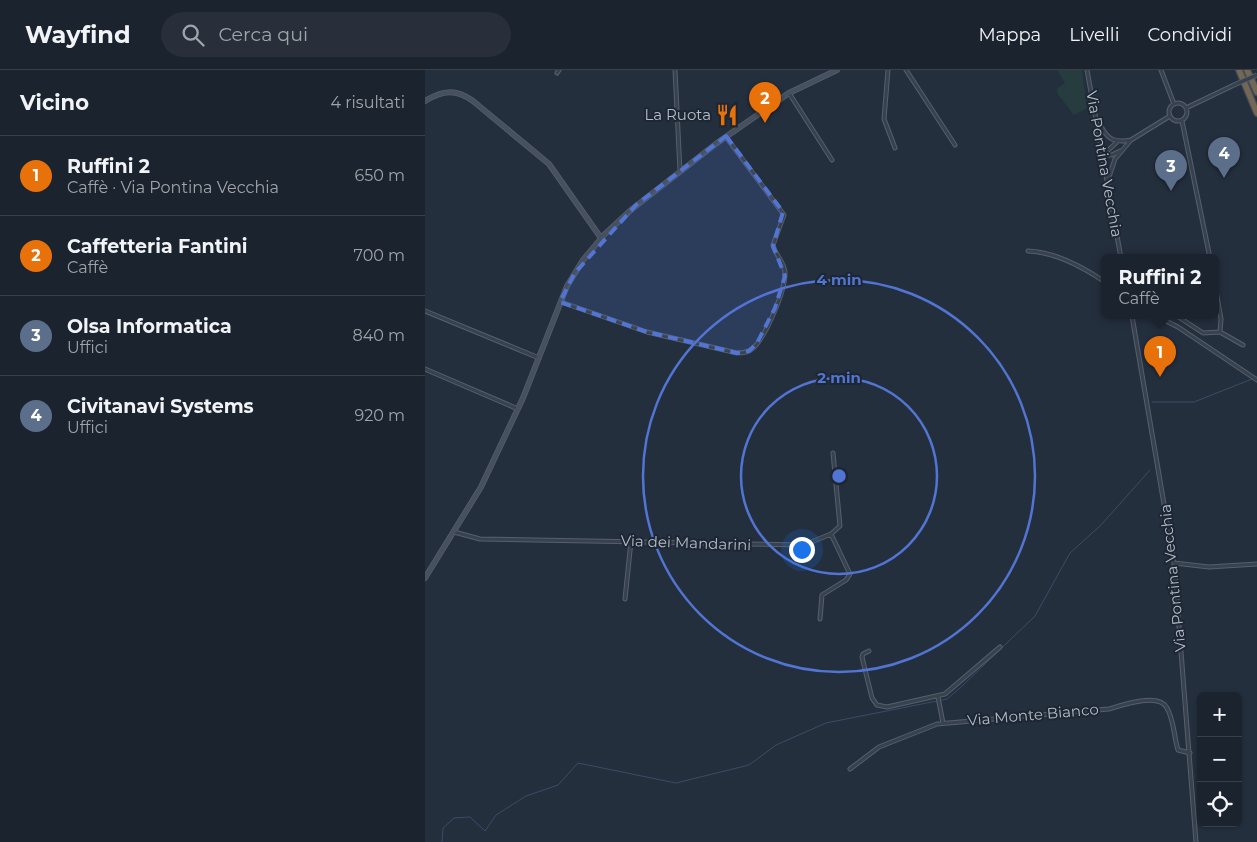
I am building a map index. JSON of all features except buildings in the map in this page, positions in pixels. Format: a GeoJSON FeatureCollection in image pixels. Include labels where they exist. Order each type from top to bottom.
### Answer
{"type":"FeatureCollection","features":[{"type":"Feature","properties":{"kind":"highway"},"geometry":{"type":"LineString","coordinates":[[1239,70],[1257,113]]}},
{"type":"Feature","properties":{"kind":"highway"},"geometry":{"type":"LineString","coordinates":[[1247,70],[1257,92]]}},
{"type":"Feature","properties":{"kind":"main road"},"geometry":{"type":"LineString","coordinates":[[425,578],[476,498],[518,409],[573,274],[601,238],[632,209],[726,136],[789,93],[837,70]]}},
{"type":"Feature","properties":{"kind":"main road"},"geometry":{"type":"LineString","coordinates":[[425,101],[448,91],[458,93],[473,101],[549,164],[601,238]]}},
{"type":"Feature","properties":{"kind":"street"},"geometry":{"type":"LineString","coordinates":[[675,70],[680,171]]}},
{"type":"Feature","properties":{"kind":"street"},"geometry":{"type":"LineString","coordinates":[[888,70],[884,119],[895,148]]}},
{"type":"Feature","properties":{"kind":"street"},"geometry":{"type":"LineString","coordinates":[[906,70],[955,145]]}},
{"type":"Feature","properties":{"kind":"street","name":"Via Pontina Vecchia"},"geometry":{"type":"LineString","coordinates":[[1087,70],[1120,254]]}},
{"type":"Feature","properties":{"kind":"street"},"geometry":{"type":"LineString","coordinates":[[1161,70],[1174,104]]}},
{"type":"Feature","properties":{"kind":"street"},"geometry":{"type":"LineString","coordinates":[[1187,108],[1257,75]]}},
{"type":"Feature","properties":{"kind":"street"},"geometry":{"type":"LineString","coordinates":[[789,93],[832,160]]}},
{"type":"Feature","properties":{"kind":"street"},"geometry":{"type":"LineString","coordinates":[[1182,121],[1174,120],[1170,116],[1170,108],[1174,104],[1182,104],[1187,108]]}},
{"type":"Feature","properties":{"kind":"street"},"geometry":{"type":"LineString","coordinates":[[1187,108],[1187,114],[1182,121],[1208,254]]}},
{"type":"Feature","properties":{"kind":"street"},"geometry":{"type":"LineString","coordinates":[[1107,183],[1114,162],[1131,140],[1170,116]]}},
{"type":"Feature","properties":{"kind":"street"},"geometry":{"type":"LineString","coordinates":[[1097,119],[1105,134],[1117,142]]}},
{"type":"Feature","properties":{"kind":"street"},"geometry":{"type":"LineString","coordinates":[[561,302],[652,333],[737,353],[746,352],[754,348],[775,308],[785,276],[785,271],[773,245],[784,215],[726,136]]}},
{"type":"Feature","properties":{"kind":"street"},"geometry":{"type":"LineString","coordinates":[[1103,155],[1117,142],[1131,140]]}},
{"type":"Feature","properties":{"kind":"street"},"geometry":{"type":"LineString","coordinates":[[1103,155],[1114,154],[1123,149]]}},
{"type":"Feature","properties":{"kind":"street"},"geometry":{"type":"LineString","coordinates":[[1029,251],[1042,252],[1066,261],[1101,280]]}},
{"type":"Feature","properties":{"kind":"street"},"geometry":{"type":"LineString","coordinates":[[1219,309],[1220,332]]}},
{"type":"Feature","properties":{"kind":"street"},"geometry":{"type":"LineString","coordinates":[[425,311],[539,358]]}},
{"type":"Feature","properties":{"kind":"street","name":"Via Pontina Vecchia"},"geometry":{"type":"LineString","coordinates":[[1133,319],[1174,563],[1196,842]]}},
{"type":"Feature","properties":{"kind":"street"},"geometry":{"type":"LineString","coordinates":[[1161,319],[1178,327],[1257,381]]}},
{"type":"Feature","properties":{"kind":"street"},"geometry":{"type":"LineString","coordinates":[[1182,319],[1203,333],[1220,332],[1243,345]]}},
{"type":"Feature","properties":{"kind":"street"},"geometry":{"type":"LineString","coordinates":[[425,369],[518,409]]}},
{"type":"Feature","properties":{"kind":"street"},"geometry":{"type":"LineString","coordinates":[[820,619],[822,595],[847,580],[850,574],[831,534],[840,525],[833,453]]}},
{"type":"Feature","properties":{"kind":"street","name":"Via dei Mandarini"},"geometry":{"type":"LineString","coordinates":[[454,532],[480,539],[796,546],[809,544],[831,534]]}},
{"type":"Feature","properties":{"kind":"street"},"geometry":{"type":"LineString","coordinates":[[625,599],[631,541]]}},
{"type":"Feature","properties":{"kind":"street"},"geometry":{"type":"LineString","coordinates":[[1174,563],[1209,568],[1257,564]]}},
{"type":"Feature","properties":{"kind":"street"},"geometry":{"type":"LineString","coordinates":[[869,651],[863,653],[862,657],[873,698],[878,705],[888,707],[938,697],[957,685],[999,647]]}},
{"type":"Feature","properties":{"kind":"street"},"geometry":{"type":"LineString","coordinates":[[938,697],[943,724]]}},
{"type":"Feature","properties":{"kind":"street","name":"Via Monte Bianco"},"geometry":{"type":"LineString","coordinates":[[850,769],[879,747],[943,724],[1109,709],[1121,704],[1157,700],[1163,702],[1169,711],[1178,750],[1190,753]]}},
{"type":"Feature","properties":{"kind":"highlighted area"},"geometry":{"type":"Polygon","coordinates":[[[726,136],[783,212],[773,246],[785,276],[775,308],[757,343],[749,351],[737,353],[647,332],[560,302],[574,274],[636,205],[726,136]]]}},
{"type":"Feature","properties":{"kind":"green space"},"geometry":{"type":"Polygon","coordinates":[[[1057,70],[1082,70],[1087,108],[1074,115],[1057,93],[1058,88],[1065,83],[1057,70]]]}},
{"type":"Feature","properties":{"kind":"waterway"},"geometry":{"type":"LineString","coordinates":[[1152,402],[1194,402],[1252,379]]}},
{"type":"Feature","properties":{"kind":"waterway"},"geometry":{"type":"LineString","coordinates":[[442,842],[443,828],[454,818],[470,817],[485,831],[496,815],[526,796],[558,785],[578,763],[676,783],[749,765],[776,745],[826,723],[947,699],[1035,616],[1070,553],[1101,525],[1150,470]]}},
{"type":"Feature","properties":{"kind":"place","name":"La Ruota"},"geometry":{"type":"Point","coordinates":[727,115]}},
{"type":"Feature","properties":{"kind":"place","name":"Caffetteria Fantini"},"geometry":{"type":"Point","coordinates":[765,123]}},
{"type":"Feature","properties":{"kind":"place","name":"Civitanavi Systems"},"geometry":{"type":"Point","coordinates":[1224,178]}},
{"type":"Feature","properties":{"kind":"place","name":"Olsa Informatica"},"geometry":{"type":"Point","coordinates":[1171,191]}},
{"type":"Feature","properties":{"kind":"place","name":"Ruffini 2"},"geometry":{"type":"Point","coordinates":[1160,377]}}]}
